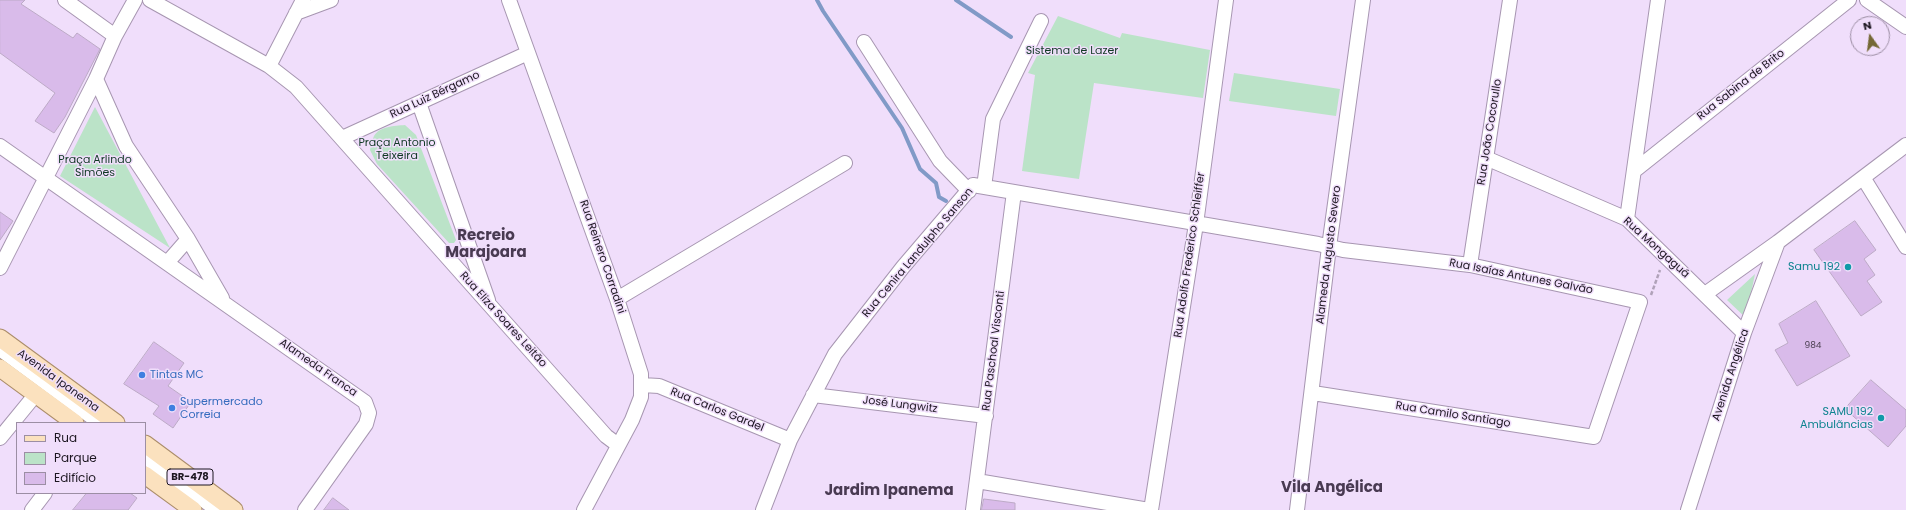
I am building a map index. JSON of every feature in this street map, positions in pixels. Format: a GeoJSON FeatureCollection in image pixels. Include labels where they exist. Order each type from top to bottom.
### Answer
{"type":"FeatureCollection","features":[{"type":"Feature","properties":{"kind":"main road","name":"Avenida Ipanema"},"geometry":{"type":"LineString","coordinates":[[0,338],[83,417]]}},
{"type":"Feature","properties":{"kind":"main road","name":"Avenida Ipanema"},"geometry":{"type":"LineString","coordinates":[[0,368],[36,394],[83,417],[110,422]]}},
{"type":"Feature","properties":{"kind":"main road","name":"BR-478"},"geometry":{"type":"LineString","coordinates":[[146,445],[234,510]]}},
{"type":"Feature","properties":{"kind":"main road","name":"BR-478"},"geometry":{"type":"LineString","coordinates":[[146,475],[193,510]]}},
{"type":"Feature","properties":{"kind":"street"},"geometry":{"type":"LineString","coordinates":[[65,0],[115,36]]}},
{"type":"Feature","properties":{"kind":"street"},"geometry":{"type":"LineString","coordinates":[[0,268],[96,79],[115,36],[135,0]]}},
{"type":"Feature","properties":{"kind":"street","name":"Rua Eliza Soares Leitão"},"geometry":{"type":"LineString","coordinates":[[150,0],[269,66],[296,87],[606,436],[618,445]]}},
{"type":"Feature","properties":{"kind":"street"},"geometry":{"type":"LineString","coordinates":[[269,66],[303,0]]}},
{"type":"Feature","properties":{"kind":"street"},"geometry":{"type":"LineString","coordinates":[[296,14],[331,0]]}},
{"type":"Feature","properties":{"kind":"street","name":"Rua Reinero Corradini"},"geometry":{"type":"LineString","coordinates":[[509,0],[617,299],[641,374],[641,397],[632,420],[584,510]]}},
{"type":"Feature","properties":{"kind":"street","name":"Rua Adolfo Frederico Schleiffer"},"geometry":{"type":"LineString","coordinates":[[1150,510],[1196,224],[1226,0]]}},
{"type":"Feature","properties":{"kind":"street","name":"Alameda Augusto Severo"},"geometry":{"type":"LineString","coordinates":[[1297,510],[1313,393],[1329,247],[1363,0]]}},
{"type":"Feature","properties":{"kind":"street","name":"Rua João Cocorullo"},"geometry":{"type":"LineString","coordinates":[[1470,265],[1510,0]]}},
{"type":"Feature","properties":{"kind":"street"},"geometry":{"type":"LineString","coordinates":[[1627,219],[1658,0]]}},
{"type":"Feature","properties":{"kind":"street","name":"Rua Sabina de Brito"},"geometry":{"type":"LineString","coordinates":[[1634,171],[1849,0]]}},
{"type":"Feature","properties":{"kind":"street"},"geometry":{"type":"LineString","coordinates":[[1867,0],[1906,28]]}},
{"type":"Feature","properties":{"kind":"street"},"geometry":{"type":"LineString","coordinates":[[984,187],[993,119],[1041,21]]}},
{"type":"Feature","properties":{"kind":"street"},"geometry":{"type":"LineString","coordinates":[[864,42],[940,161],[968,191]]}},
{"type":"Feature","properties":{"kind":"street","name":"Rua Luiz Bérgamo"},"geometry":{"type":"LineString","coordinates":[[342,138],[528,53]]}},
{"type":"Feature","properties":{"kind":"street","name":"Alameda Franca"},"geometry":{"type":"LineString","coordinates":[[96,79],[126,146],[188,239],[225,303]]}},
{"type":"Feature","properties":{"kind":"street"},"geometry":{"type":"LineString","coordinates":[[419,103],[490,306]]}},
{"type":"Feature","properties":{"kind":"street"},"geometry":{"type":"LineString","coordinates":[[1705,294],[1864,179],[1906,145]]}},
{"type":"Feature","properties":{"kind":"street","name":"Alameda Franca"},"geometry":{"type":"LineString","coordinates":[[0,146],[365,402],[369,413],[366,424],[305,510]]}},
{"type":"Feature","properties":{"kind":"street","name":"Rua Mongaguá"},"geometry":{"type":"LineString","coordinates":[[1486,158],[1627,219],[1670,259],[1744,333]]}},
{"type":"Feature","properties":{"kind":"street"},"geometry":{"type":"LineString","coordinates":[[617,299],[845,163]]}},
{"type":"Feature","properties":{"kind":"street"},"geometry":{"type":"LineString","coordinates":[[1864,179],[1906,247]]}},
{"type":"Feature","properties":{"kind":"street","name":"Rua Cenira Landulpho Sanson"},"geometry":{"type":"LineString","coordinates":[[763,510],[790,440],[835,354],[903,268],[973,185],[1329,247]]}},
{"type":"Feature","properties":{"kind":"street","name":"Rua Paschoal Visconti"},"geometry":{"type":"LineString","coordinates":[[973,510],[1014,192]]}},
{"type":"Feature","properties":{"kind":"street"},"geometry":{"type":"LineString","coordinates":[[167,262],[188,239]]}},
{"type":"Feature","properties":{"kind":"street","name":"Avenida Angélica"},"geometry":{"type":"LineString","coordinates":[[1688,510],[1744,333],[1778,242]]}},
{"type":"Feature","properties":{"kind":"street","name":"Rua Isaías Antunes Galvão"},"geometry":{"type":"LineString","coordinates":[[1329,247],[1343,250],[1470,265],[1640,302]]}},
{"type":"Feature","properties":{"kind":"street","name":"Rua Camilo Santiago"},"geometry":{"type":"LineString","coordinates":[[1313,393],[1594,437],[1640,302]]}},
{"type":"Feature","properties":{"kind":"street"},"geometry":{"type":"LineString","coordinates":[[0,349],[83,417]]}},
{"type":"Feature","properties":{"kind":"street"},"geometry":{"type":"LineString","coordinates":[[0,363],[83,417],[97,422]]}},
{"type":"Feature","properties":{"kind":"street","name":"Rua Carlos Gardel"},"geometry":{"type":"LineString","coordinates":[[642,385],[659,386],[790,440]]}},
{"type":"Feature","properties":{"kind":"street"},"geometry":{"type":"LineString","coordinates":[[0,438],[36,394]]}},
{"type":"Feature","properties":{"kind":"street","name":"José Lungwitz"},"geometry":{"type":"LineString","coordinates":[[814,395],[986,416]]}},
{"type":"Feature","properties":{"kind":"street"},"geometry":{"type":"LineString","coordinates":[[146,457],[217,510]]}},
{"type":"Feature","properties":{"kind":"street"},"geometry":{"type":"LineString","coordinates":[[146,469],[203,510]]}},
{"type":"Feature","properties":{"kind":"street"},"geometry":{"type":"LineString","coordinates":[[977,481],[1150,510]]}},
{"type":"Feature","properties":{"kind":"street"},"geometry":{"type":"LineString","coordinates":[[32,510],[44,494]]}},
{"type":"Feature","properties":{"kind":"path"},"geometry":{"type":"LineString","coordinates":[[1640,302],[1650,298],[1661,268],[1670,259]]}},
{"type":"Feature","properties":{"kind":"green space","name":"Sistema de Lazer"},"geometry":{"type":"Polygon","coordinates":[[[1058,16],[1120,38],[1122,33],[1210,50],[1203,98],[1094,83],[1079,179],[1022,171],[1035,75],[1028,73],[1058,16]]]}},
{"type":"Feature","properties":{"kind":"green space"},"geometry":{"type":"Polygon","coordinates":[[[1234,73],[1340,89],[1336,116],[1229,101],[1234,73]]]}},
{"type":"Feature","properties":{"kind":"green space","name":"Praça Arlindo Simões"},"geometry":{"type":"Polygon","coordinates":[[[95,107],[170,248],[60,176],[95,107]]]}},
{"type":"Feature","properties":{"kind":"green space","name":"Praça Antonio Teixeira"},"geometry":{"type":"Polygon","coordinates":[[[405,125],[416,135],[456,240],[454,243],[449,243],[377,164],[370,150],[374,136],[380,130],[388,127],[405,125]]]}},
{"type":"Feature","properties":{"kind":"green space"},"geometry":{"type":"Polygon","coordinates":[[[1755,274],[1746,318],[1727,300],[1755,274]]]}},
{"type":"Feature","properties":{"kind":"building"},"geometry":{"type":"Polygon","coordinates":[[[0,0],[25,0],[21,4],[73,38],[77,33],[100,49],[65,117],[54,133],[35,121],[55,93],[0,53],[0,0]]]}},
{"type":"Feature","properties":{"kind":"building"},"geometry":{"type":"Polygon","coordinates":[[[0,212],[13,221],[0,240],[0,212]]]}},
{"type":"Feature","properties":{"kind":"building","name":"Samu 192"},"geometry":{"type":"Polygon","coordinates":[[[1855,221],[1876,250],[1864,259],[1875,275],[1867,281],[1882,302],[1861,316],[1814,250],[1855,221]]]}},
{"type":"Feature","properties":{"kind":"building"},"geometry":{"type":"Polygon","coordinates":[[[1816,301],[1850,356],[1797,386],[1775,350],[1788,343],[1779,324],[1816,301]]]}},
{"type":"Feature","properties":{"kind":"building"},"geometry":{"type":"Polygon","coordinates":[[[154,342],[184,363],[168,386],[191,402],[173,428],[153,414],[159,406],[124,384],[154,342]]]}},
{"type":"Feature","properties":{"kind":"building","name":"SAMU 192 Ambulãncias"},"geometry":{"type":"Polygon","coordinates":[[[1871,380],[1906,410],[1906,426],[1888,447],[1845,409],[1871,380]]]}},
{"type":"Feature","properties":{"kind":"building"},"geometry":{"type":"Polygon","coordinates":[[[86,494],[131,494],[137,498],[128,510],[73,510],[86,494]]]}},
{"type":"Feature","properties":{"kind":"building"},"geometry":{"type":"Polygon","coordinates":[[[333,498],[349,510],[324,510],[333,498]]]}},
{"type":"Feature","properties":{"kind":"building"},"geometry":{"type":"Polygon","coordinates":[[[984,499],[1015,503],[1015,510],[982,510],[984,499]]]}},
{"type":"Feature","properties":{"kind":"waterway"},"geometry":{"type":"LineString","coordinates":[[817,0],[902,128],[920,169],[936,183],[939,197],[946,201]]}},
{"type":"Feature","properties":{"kind":"waterway"},"geometry":{"type":"LineString","coordinates":[[956,0],[1011,37]]}},
{"type":"Feature","properties":{"kind":"place","name":"Samu 192"},"geometry":{"type":"Point","coordinates":[1848,267]}},
{"type":"Feature","properties":{"kind":"place","name":"Tintas MC"},"geometry":{"type":"Point","coordinates":[142,375]}},
{"type":"Feature","properties":{"kind":"place","name":"Supermercado Correia"},"geometry":{"type":"Point","coordinates":[172,408]}},
{"type":"Feature","properties":{"kind":"place","name":"SAMU 192 Ambulãncias"},"geometry":{"type":"Point","coordinates":[1881,418]}},
{"type":"Feature","properties":{"kind":"district","name":"Recreio Marajoara"},"geometry":{"type":"Point","coordinates":[486,244]}},
{"type":"Feature","properties":{"kind":"district","name":"Vila Angélica"},"geometry":{"type":"Point","coordinates":[1332,488]}},
{"type":"Feature","properties":{"kind":"district","name":"Jardim Ipanema"},"geometry":{"type":"Point","coordinates":[889,491]}}]}
